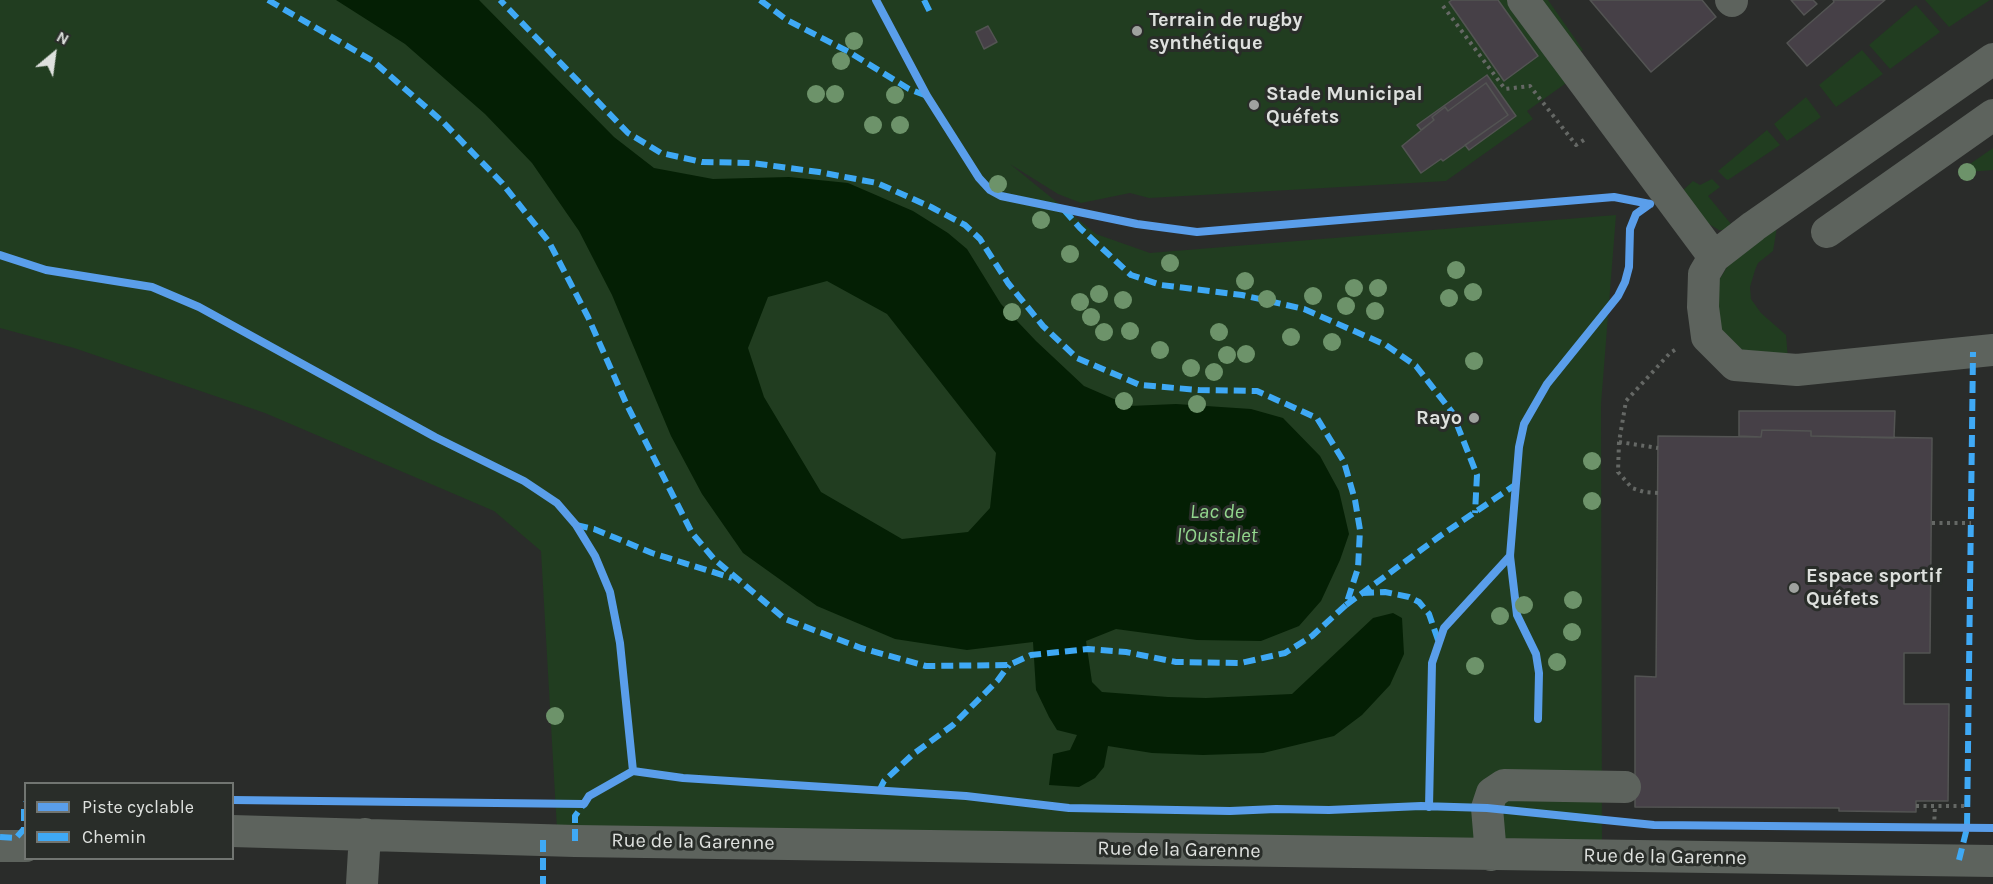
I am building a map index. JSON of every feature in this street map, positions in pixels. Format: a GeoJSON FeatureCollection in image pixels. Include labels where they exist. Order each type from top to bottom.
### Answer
{"type":"FeatureCollection","features":[{"type":"Feature","properties":{"kind":"street"},"geometry":{"type":"LineString","coordinates":[[1523,0],[1714,257]]}},
{"type":"Feature","properties":{"kind":"street"},"geometry":{"type":"LineString","coordinates":[[1993,59],[1754,226],[1714,257],[1704,274],[1703,307],[1707,337],[1735,365],[1797,370],[1993,350]]}},
{"type":"Feature","properties":{"kind":"street"},"geometry":{"type":"LineString","coordinates":[[1827,232],[1993,115]]}},
{"type":"Feature","properties":{"kind":"street"},"geometry":{"type":"LineString","coordinates":[[1491,855],[1487,808],[1492,793],[1504,785],[1625,787]]}},
{"type":"Feature","properties":{"kind":"street","name":"Rue de la Garenne"},"geometry":{"type":"LineString","coordinates":[[234,831],[575,841],[1491,855],[1680,871],[1959,872],[1993,861]]}},
{"type":"Feature","properties":{"kind":"street"},"geometry":{"type":"LineString","coordinates":[[363,884],[365,834]]}},
{"type":"Feature","properties":{"kind":"street"},"geometry":{"type":"LineString","coordinates":[[0,846],[24,846]]}},
{"type":"Feature","properties":{"kind":"path"},"geometry":{"type":"LineString","coordinates":[[1443,6],[1505,89],[1530,86],[1576,145],[1612,120]]}},
{"type":"Feature","properties":{"kind":"path"},"geometry":{"type":"LineString","coordinates":[[1658,492],[1644,492],[1632,488],[1618,472],[1619,442],[1626,401],[1670,353],[1680,347]]}},
{"type":"Feature","properties":{"kind":"path"},"geometry":{"type":"LineString","coordinates":[[1619,442],[1658,448]]}},
{"type":"Feature","properties":{"kind":"path"},"geometry":{"type":"LineString","coordinates":[[1932,523],[1971,523]]}},
{"type":"Feature","properties":{"kind":"path"},"geometry":{"type":"LineString","coordinates":[[1916,806],[1967,806]]}},
{"type":"Feature","properties":{"kind":"path"},"geometry":{"type":"LineString","coordinates":[[1934,827],[1935,806]]}},
{"type":"Feature","properties":{"kind":"path"},"geometry":{"type":"LineString","coordinates":[[1923,827],[1945,827]]}},
{"type":"Feature","properties":{"kind":"shaded area"},"geometry":{"type":"Polygon","coordinates":[[[0,0],[1548,0],[1583,50],[1567,60],[1569,81],[1527,111],[1533,119],[1446,181],[1149,198],[1130,193],[1081,203],[1058,194],[1010,164],[1096,234],[1150,253],[1616,215],[1601,404],[1602,847],[557,829],[541,551],[494,511],[265,413],[74,348],[0,328],[0,0]]]}},
{"type":"Feature","properties":{"kind":"shaded area"},"geometry":{"type":"Polygon","coordinates":[[[1925,0],[1990,0],[1949,27],[1925,0]]]}},
{"type":"Feature","properties":{"kind":"shaded area"},"geometry":{"type":"Polygon","coordinates":[[[1916,5],[1940,32],[1890,69],[1869,45],[1916,5]]]}},
{"type":"Feature","properties":{"kind":"shaded area"},"geometry":{"type":"Polygon","coordinates":[[[1862,50],[1883,74],[1836,107],[1819,85],[1862,50]]]}},
{"type":"Feature","properties":{"kind":"shaded area"},"geometry":{"type":"Polygon","coordinates":[[[1806,97],[1821,117],[1787,141],[1774,124],[1806,97]]]}},
{"type":"Feature","properties":{"kind":"shaded area"},"geometry":{"type":"Polygon","coordinates":[[[1767,130],[1780,145],[1728,180],[1718,171],[1767,130]]]}},
{"type":"Feature","properties":{"kind":"shaded area"},"geometry":{"type":"Polygon","coordinates":[[[1993,148],[1993,170],[1957,173],[1993,148]]]}},
{"type":"Feature","properties":{"kind":"shaded area"},"geometry":{"type":"Polygon","coordinates":[[[1712,179],[1720,187],[1708,196],[1731,224],[1726,230],[1719,230],[1702,220],[1681,192],[1693,181],[1700,185],[1712,179]]]}},
{"type":"Feature","properties":{"kind":"shaded area"},"geometry":{"type":"Polygon","coordinates":[[[1777,227],[1773,251],[1758,263],[1755,270],[1750,287],[1751,299],[1761,313],[1786,335],[1788,359],[1746,352],[1735,345],[1718,326],[1719,280],[1729,264],[1777,227]]]}},
{"type":"Feature","properties":{"kind":"water","name":"Lac de l'Oustalet"},"geometry":{"type":"Polygon","coordinates":[[[336,0],[479,0],[614,137],[654,168],[713,179],[789,177],[848,183],[913,211],[948,233],[967,249],[1001,304],[1084,386],[1130,406],[1176,404],[1251,409],[1283,418],[1320,456],[1339,491],[1349,534],[1321,601],[1299,626],[1261,641],[1197,640],[1116,629],[1086,641],[1092,682],[1102,692],[1168,697],[1206,698],[1292,694],[1373,618],[1393,613],[1402,618],[1404,654],[1390,685],[1362,715],[1334,736],[1263,753],[1203,755],[1152,753],[1108,746],[1104,767],[1095,778],[1079,787],[1049,785],[1053,754],[1070,750],[1077,735],[1057,730],[1036,690],[1033,642],[967,650],[895,639],[817,606],[743,553],[702,494],[671,436],[612,295],[579,231],[532,163],[485,114],[405,44],[336,0]],[[827,281],[768,297],[748,348],[764,397],[821,492],[902,539],[968,532],[990,508],[996,453],[887,314],[827,281]]]}},
{"type":"Feature","properties":{"kind":"building"},"geometry":{"type":"Polygon","coordinates":[[[1452,0],[1498,0],[1538,56],[1504,81],[1449,2],[1452,0]]]}},
{"type":"Feature","properties":{"kind":"building"},"geometry":{"type":"Polygon","coordinates":[[[1590,0],[1702,0],[1716,17],[1651,72],[1590,0]]]}},
{"type":"Feature","properties":{"kind":"building"},"geometry":{"type":"Polygon","coordinates":[[[1791,0],[1813,0],[1817,4],[1804,15],[1791,0]]]}},
{"type":"Feature","properties":{"kind":"building"},"geometry":{"type":"Polygon","coordinates":[[[1833,0],[1885,0],[1807,66],[1787,43],[1834,2],[1833,0]]]}},
{"type":"Feature","properties":{"kind":"building"},"geometry":{"type":"Polygon","coordinates":[[[988,26],[997,42],[984,49],[976,32],[988,26]]]}},
{"type":"Feature","properties":{"kind":"building"},"geometry":{"type":"Polygon","coordinates":[[[1487,75],[1516,116],[1469,150],[1465,145],[1508,115],[1486,83],[1448,111],[1445,107],[1421,130],[1417,125],[1487,75]]]}},
{"type":"Feature","properties":{"kind":"building"},"geometry":{"type":"Polygon","coordinates":[[[1486,83],[1508,115],[1443,161],[1441,159],[1421,173],[1402,146],[1434,120],[1432,117],[1445,107],[1448,111],[1486,83]]]}},
{"type":"Feature","properties":{"kind":"building"},"geometry":{"type":"Polygon","coordinates":[[[1739,411],[1895,411],[1894,438],[1811,436],[1811,431],[1762,430],[1761,437],[1739,436],[1739,411]]]}},
{"type":"Feature","properties":{"kind":"building","name":"Espace sportif Quéfets"},"geometry":{"type":"Polygon","coordinates":[[[1762,430],[1811,431],[1811,436],[1932,438],[1930,653],[1904,653],[1904,704],[1949,704],[1948,801],[1916,801],[1916,812],[1839,811],[1839,808],[1635,807],[1635,676],[1656,677],[1658,436],[1761,437],[1762,430]]]}},
{"type":"Feature","properties":{"kind":"marked path"},"geometry":{"type":"LineString","coordinates":[[268,0],[373,61],[443,122],[502,183],[549,242],[588,317],[626,403],[692,533],[714,559],[785,619],[861,648],[926,666],[1009,665],[1031,655],[1088,649],[1126,652],[1176,662],[1241,663],[1285,653],[1312,636],[1346,605],[1358,568],[1360,530],[1355,500],[1344,462],[1317,418],[1257,391],[1199,390],[1140,385],[1077,358],[1043,326],[1008,283],[980,239],[965,225],[877,183],[752,163],[702,162],[661,153],[628,133],[500,0]]}},
{"type":"Feature","properties":{"kind":"marked path"},"geometry":{"type":"LineString","coordinates":[[760,0],[787,20],[849,52],[909,89],[927,96]]}},
{"type":"Feature","properties":{"kind":"marked path"},"geometry":{"type":"LineString","coordinates":[[924,0],[930,12]]}},
{"type":"Feature","properties":{"kind":"marked path"},"geometry":{"type":"LineString","coordinates":[[1064,210],[1131,275],[1161,285],[1242,295],[1304,309],[1386,345],[1416,366],[1452,412],[1477,475],[1475,513]]}},
{"type":"Feature","properties":{"kind":"marked path"},"geometry":{"type":"LineString","coordinates":[[1959,860],[1967,828],[1973,352]]}},
{"type":"Feature","properties":{"kind":"marked path"},"geometry":{"type":"LineString","coordinates":[[1346,605],[1440,536],[1515,485]]}},
{"type":"Feature","properties":{"kind":"marked path"},"geometry":{"type":"LineString","coordinates":[[576,525],[594,529],[652,553],[732,578]]}},
{"type":"Feature","properties":{"kind":"marked path"},"geometry":{"type":"LineString","coordinates":[[1362,593],[1385,592],[1409,597],[1419,602],[1429,614],[1438,640]]}},
{"type":"Feature","properties":{"kind":"marked path"},"geometry":{"type":"LineString","coordinates":[[879,791],[884,781],[912,755],[953,725],[998,680],[1009,665]]}},
{"type":"Feature","properties":{"kind":"marked path"},"geometry":{"type":"LineString","coordinates":[[575,841],[575,816],[584,804]]}},
{"type":"Feature","properties":{"kind":"marked path"},"geometry":{"type":"LineString","coordinates":[[24,805],[24,829]]}},
{"type":"Feature","properties":{"kind":"marked path"},"geometry":{"type":"LineString","coordinates":[[0,837],[16,838],[24,829]]}},
{"type":"Feature","properties":{"kind":"marked path"},"geometry":{"type":"LineString","coordinates":[[543,840],[543,884]]}},
{"type":"Feature","properties":{"kind":"cycle path"},"geometry":{"type":"LineString","coordinates":[[876,0],[927,96],[979,178],[990,190],[1001,196],[1137,224],[1197,232],[1614,197],[1650,204]]}},
{"type":"Feature","properties":{"kind":"cycle path"},"geometry":{"type":"LineString","coordinates":[[1538,719],[1539,673],[1536,654],[1517,615],[1510,556],[1519,447],[1524,424],[1547,384],[1618,296],[1629,267],[1630,229],[1636,214],[1650,204]]}},
{"type":"Feature","properties":{"kind":"cycle path"},"geometry":{"type":"LineString","coordinates":[[0,255],[46,270],[152,287],[199,307],[435,437],[524,481],[557,503],[576,525],[595,556],[610,592],[620,643],[633,771]]}},
{"type":"Feature","properties":{"kind":"cycle path"},"geometry":{"type":"LineString","coordinates":[[1429,807],[1432,663],[1444,628],[1510,556]]}},
{"type":"Feature","properties":{"kind":"cycle path"},"geometry":{"type":"LineString","coordinates":[[234,800],[584,804],[589,796],[633,771],[683,778],[966,796],[1069,808],[1230,811],[1421,806],[1487,808],[1654,825],[1993,828]]}},
{"type":"Feature","properties":{"kind":"place","name":"Terrain de rugby synthétique"},"geometry":{"type":"Point","coordinates":[1137,31]}},
{"type":"Feature","properties":{"kind":"place","name":"Stade Municipal Quéfets"},"geometry":{"type":"Point","coordinates":[1254,105]}},
{"type":"Feature","properties":{"kind":"place","name":"Rayo"},"geometry":{"type":"Point","coordinates":[1474,418]}},
{"type":"Feature","properties":{"kind":"place","name":"Espace sportif Quéfets"},"geometry":{"type":"Point","coordinates":[1794,588]}}]}
